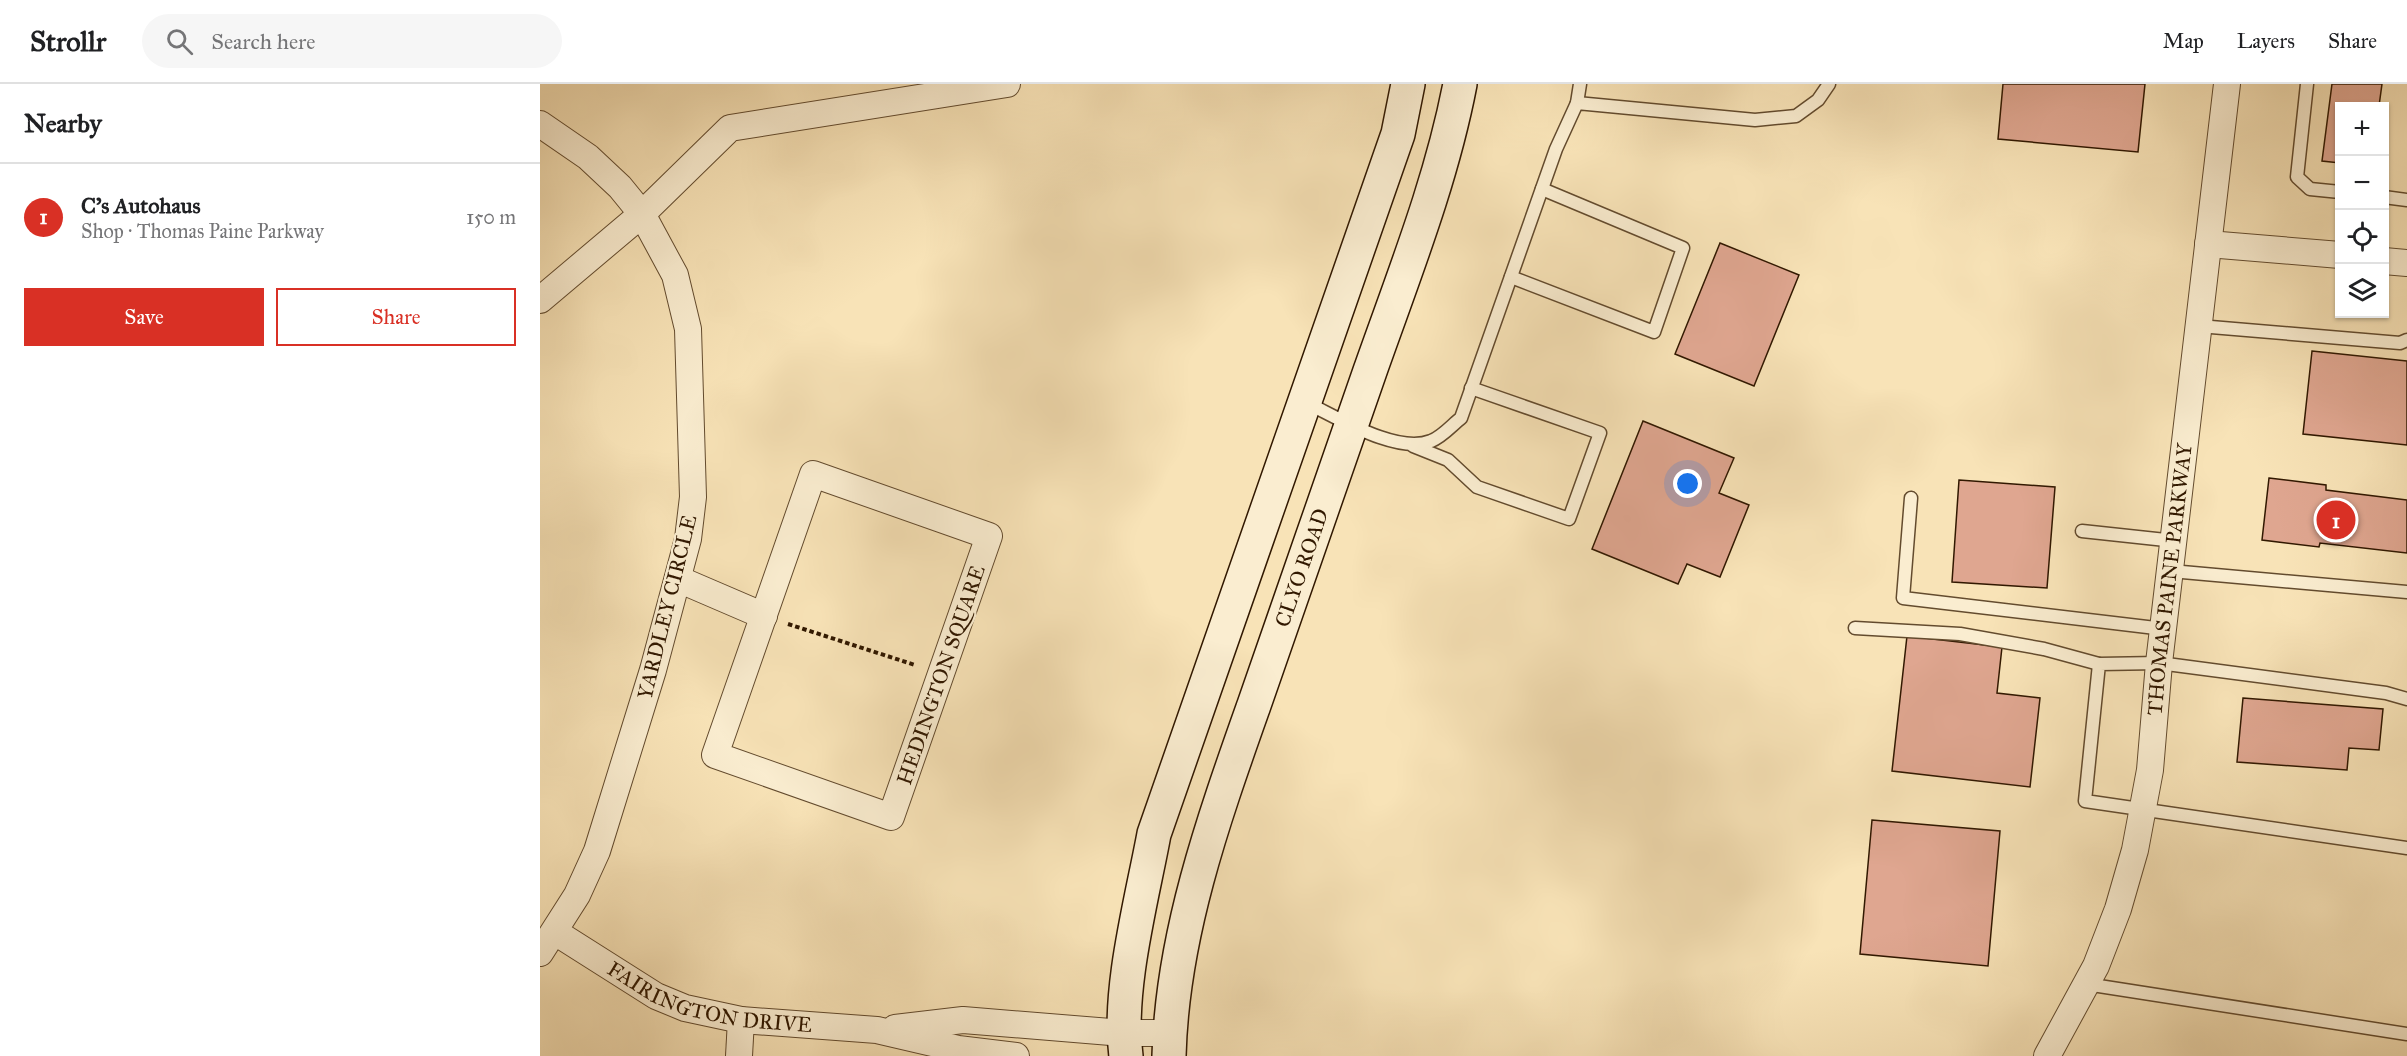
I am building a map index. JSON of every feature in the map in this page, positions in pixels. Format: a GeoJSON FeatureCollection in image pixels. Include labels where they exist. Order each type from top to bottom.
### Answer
{"type":"FeatureCollection","features":[{"type":"Feature","properties":{"kind":"street"},"geometry":{"type":"LineString","coordinates":[[540,300],[642,214],[730,128],[921,91],[1007,84]]}},
{"type":"Feature","properties":{"kind":"street"},"geometry":{"type":"LineString","coordinates":[[1124,1045],[1132,951],[1154,834],[1398,134],[1408,84]]}},
{"type":"Feature","properties":{"kind":"street","name":"CLYO ROAD"},"geometry":{"type":"LineString","coordinates":[[1169,1044],[1185,930],[1214,817],[1420,231],[1452,126],[1460,84]]}},
{"type":"Feature","properties":{"kind":"street","name":"THOMAS PAINE PARKWAY"},"geometry":{"type":"LineString","coordinates":[[2047,1056],[2086,984],[2118,909],[2135,850],[2150,770],[2159,663],[2227,84]]}},
{"type":"Feature","properties":{"kind":"street","name":"YARDLEY CIRCLE"},"geometry":{"type":"LineString","coordinates":[[540,124],[588,157],[620,187],[642,214],[675,276],[688,329],[693,497],[688,539],[678,579],[653,670],[597,851],[578,895],[540,953]]}},
{"type":"Feature","properties":{"kind":"street"},"geometry":{"type":"LineString","coordinates":[[2208,244],[2335,255]]}},
{"type":"Feature","properties":{"kind":"street"},"geometry":{"type":"LineString","coordinates":[[2389,262],[2407,264]]}},
{"type":"Feature","properties":{"kind":"street","name":"HEDINGTON SQUARE"},"geometry":{"type":"LineString","coordinates":[[813,474],[989,536],[891,817],[715,755],[764,616],[813,474]]}},
{"type":"Feature","properties":{"kind":"street"},"geometry":{"type":"LineString","coordinates":[[678,579],[764,616]]}},
{"type":"Feature","properties":{"kind":"street","name":"FAIRINGTON DRIVE"},"geometry":{"type":"LineString","coordinates":[[555,932],[656,996],[685,1008],[741,1020],[877,1030],[958,1049],[1016,1056]]}},
{"type":"Feature","properties":{"kind":"street"},"geometry":{"type":"LineString","coordinates":[[738,1056],[741,1020]]}},
{"type":"Feature","properties":{"kind":"street","name":"FAIRINGTON DRIVE"},"geometry":{"type":"LineString","coordinates":[[877,1030],[963,1020],[1124,1045],[1169,1044]]}},
{"type":"Feature","properties":{"kind":"lane"},"geometry":{"type":"LineString","coordinates":[[1413,446],[1433,441],[1461,418],[1542,189],[1576,103],[1580,84]]}},
{"type":"Feature","properties":{"kind":"lane"},"geometry":{"type":"LineString","coordinates":[[1576,103],[1755,120],[1796,116],[1818,100],[1829,84]]}},
{"type":"Feature","properties":{"kind":"lane"},"geometry":{"type":"LineString","coordinates":[[2307,84],[2297,177],[2310,189],[2335,192]]}},
{"type":"Feature","properties":{"kind":"lane"},"geometry":{"type":"LineString","coordinates":[[1511,277],[1654,332],[1683,248],[1542,189]]}},
{"type":"Feature","properties":{"kind":"lane"},"geometry":{"type":"LineString","coordinates":[[2389,198],[2407,200]]}},
{"type":"Feature","properties":{"kind":"lane"},"geometry":{"type":"LineString","coordinates":[[2199,326],[2400,343],[2407,340]]}},
{"type":"Feature","properties":{"kind":"lane"},"geometry":{"type":"LineString","coordinates":[[1304,402],[1379,438],[1413,446],[1448,460],[1477,487],[1569,519],[1600,433],[1471,388]]}},
{"type":"Feature","properties":{"kind":"lane"},"geometry":{"type":"LineString","coordinates":[[1911,498],[1903,598],[2164,629]]}},
{"type":"Feature","properties":{"kind":"lane"},"geometry":{"type":"LineString","coordinates":[[2082,531],[2175,541]]}},
{"type":"Feature","properties":{"kind":"lane"},"geometry":{"type":"LineString","coordinates":[[2171,571],[2407,592]]}},
{"type":"Feature","properties":{"kind":"lane"},"geometry":{"type":"LineString","coordinates":[[1855,628],[1960,634],[2044,649],[2099,664],[2159,663],[2386,693],[2407,699]]}},
{"type":"Feature","properties":{"kind":"lane"},"geometry":{"type":"LineString","coordinates":[[2099,664],[2085,801],[2143,807],[2407,848]]}},
{"type":"Feature","properties":{"kind":"lane"},"geometry":{"type":"LineString","coordinates":[[2086,984],[2407,1035]]}},
{"type":"Feature","properties":{"kind":"path"},"geometry":{"type":"LineString","coordinates":[[764,616],[942,674]]}},
{"type":"Feature","properties":{"kind":"building"},"geometry":{"type":"Polygon","coordinates":[[[2003,84],[2145,84],[2138,152],[1998,139],[2003,84]]]}},
{"type":"Feature","properties":{"kind":"building"},"geometry":{"type":"Polygon","coordinates":[[[2332,84],[2382,84],[2380,102],[2335,102],[2335,162],[2322,161],[2332,84]]]}},
{"type":"Feature","properties":{"kind":"building"},"geometry":{"type":"Polygon","coordinates":[[[1720,243],[1799,275],[1754,386],[1675,354],[1720,243]]]}},
{"type":"Feature","properties":{"kind":"building"},"geometry":{"type":"Polygon","coordinates":[[[2312,351],[2407,361],[2407,445],[2303,434],[2312,351]]]}},
{"type":"Feature","properties":{"kind":"building"},"geometry":{"type":"Polygon","coordinates":[[[1643,421],[1734,458],[1719,493],[1749,505],[1720,577],[1687,564],[1678,584],[1592,549],[1643,421]]]}},
{"type":"Feature","properties":{"kind":"building"},"geometry":{"type":"Polygon","coordinates":[[[2269,478],[2326,485],[2326,490],[2407,500],[2407,553],[2320,543],[2319,547],[2262,540],[2269,478]]]}},
{"type":"Feature","properties":{"kind":"building"},"geometry":{"type":"Polygon","coordinates":[[[1959,480],[2055,487],[2047,588],[1952,582],[1959,480]]]}},
{"type":"Feature","properties":{"kind":"building"},"geometry":{"type":"Polygon","coordinates":[[[1907,636],[2002,647],[1997,693],[2040,698],[2030,787],[1892,771],[1907,636]]]}},
{"type":"Feature","properties":{"kind":"building"},"geometry":{"type":"Polygon","coordinates":[[[2243,698],[2383,709],[2379,750],[2349,748],[2347,770],[2237,762],[2243,698]]]}},
{"type":"Feature","properties":{"kind":"building"},"geometry":{"type":"Polygon","coordinates":[[[1872,820],[2000,831],[1988,966],[1860,954],[1872,820]]]}},
{"type":"Feature","properties":{"kind":"place","name":"C's Autohaus"},"geometry":{"type":"Point","coordinates":[2336,520]}}]}
